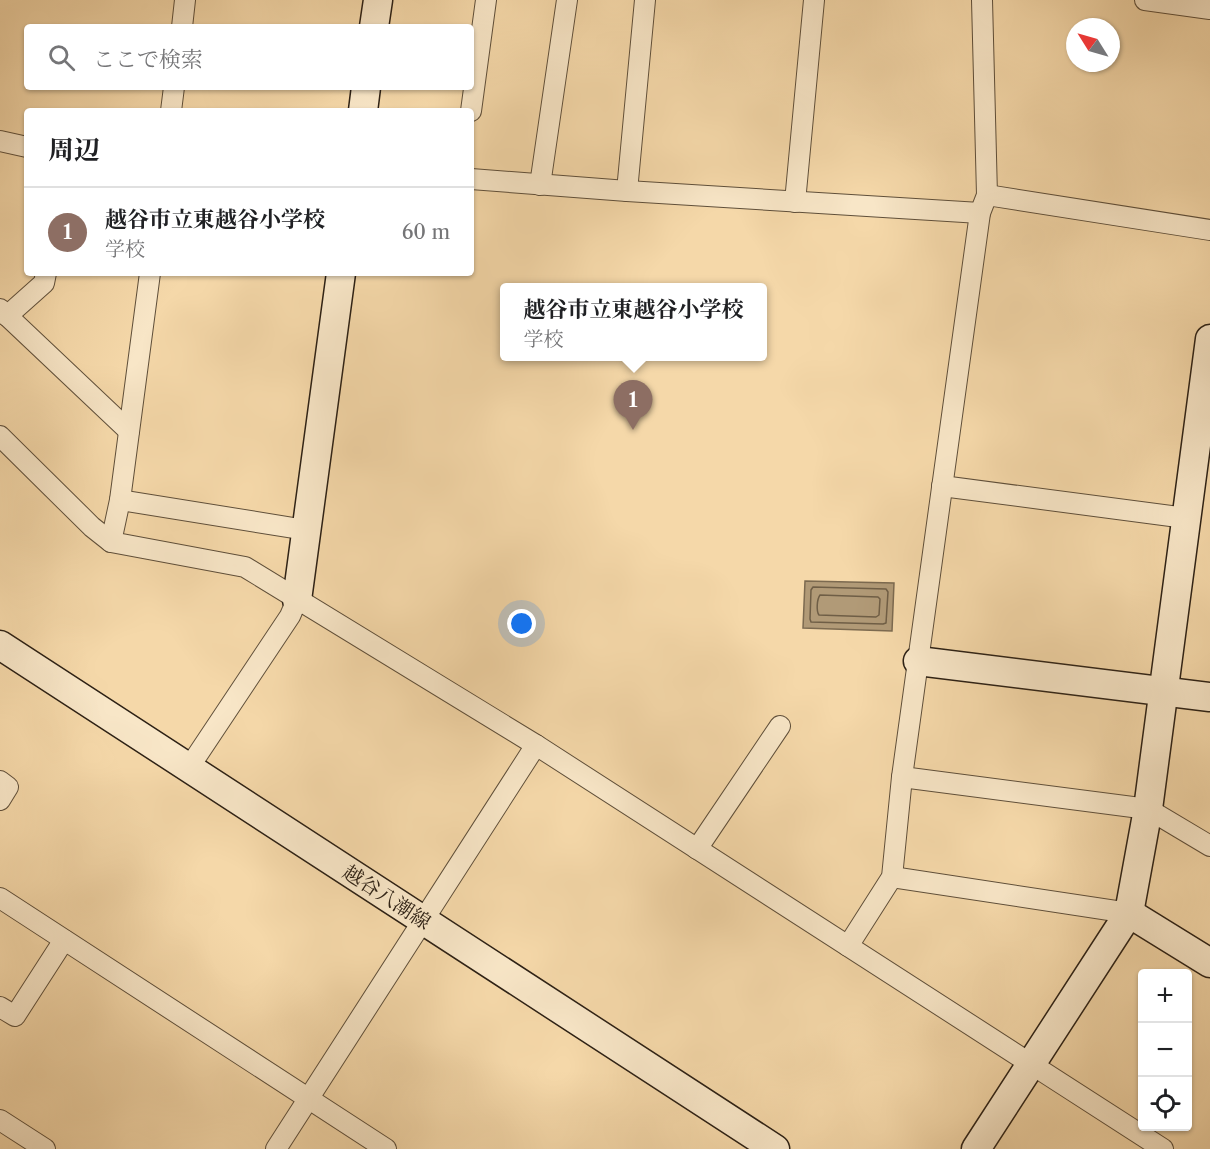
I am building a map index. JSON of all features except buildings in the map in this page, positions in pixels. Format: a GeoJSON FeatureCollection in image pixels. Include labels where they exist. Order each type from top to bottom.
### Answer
{"type":"FeatureCollection","features":[{"type":"Feature","properties":{"kind":"street"},"geometry":{"type":"LineString","coordinates":[[182,24],[185,0]]}},
{"type":"Feature","properties":{"kind":"street"},"geometry":{"type":"LineString","coordinates":[[374,24],[378,0]]}},
{"type":"Feature","properties":{"kind":"street"},"geometry":{"type":"LineString","coordinates":[[474,89],[486,0]]}},
{"type":"Feature","properties":{"kind":"street"},"geometry":{"type":"LineString","coordinates":[[540,184],[567,0]]}},
{"type":"Feature","properties":{"kind":"street"},"geometry":{"type":"LineString","coordinates":[[627,191],[645,0]]}},
{"type":"Feature","properties":{"kind":"street"},"geometry":{"type":"LineString","coordinates":[[795,202],[814,0]]}},
{"type":"Feature","properties":{"kind":"street"},"geometry":{"type":"LineString","coordinates":[[848,946],[892,877],[902,777],[983,204],[982,0]]}},
{"type":"Feature","properties":{"kind":"street"},"geometry":{"type":"LineString","coordinates":[[1145,0],[1210,9]]}},
{"type":"Feature","properties":{"kind":"street"},"geometry":{"type":"LineString","coordinates":[[171,108],[174,90]]}},
{"type":"Feature","properties":{"kind":"street"},"geometry":{"type":"LineString","coordinates":[[363,108],[366,90]]}},
{"type":"Feature","properties":{"kind":"street"},"geometry":{"type":"LineString","coordinates":[[471,108],[474,90]]}},
{"type":"Feature","properties":{"kind":"street"},"geometry":{"type":"LineString","coordinates":[[0,141],[24,146]]}},
{"type":"Feature","properties":{"kind":"street"},"geometry":{"type":"LineString","coordinates":[[474,179],[795,202],[983,204],[1210,230]]}},
{"type":"Feature","properties":{"kind":"street"},"geometry":{"type":"LineString","coordinates":[[45,276],[44,283],[3,312],[129,430]]}},
{"type":"Feature","properties":{"kind":"street"},"geometry":{"type":"LineString","coordinates":[[111,542],[120,500],[150,276]]}},
{"type":"Feature","properties":{"kind":"street"},"geometry":{"type":"LineString","coordinates":[[188,769],[290,616],[297,600],[341,276]]}},
{"type":"Feature","properties":{"kind":"street"},"geometry":{"type":"LineString","coordinates":[[976,1149],[1129,913],[1148,808],[1210,339]]}},
{"type":"Feature","properties":{"kind":"street"},"geometry":{"type":"LineString","coordinates":[[3,447],[92,528],[111,542],[245,567],[536,745],[1163,1149]]}},
{"type":"Feature","properties":{"kind":"street"},"geometry":{"type":"LineString","coordinates":[[942,486],[1186,518]]}},
{"type":"Feature","properties":{"kind":"street"},"geometry":{"type":"LineString","coordinates":[[120,500],[306,530]]}},
{"type":"Feature","properties":{"kind":"street","name":"越谷八潮線"},"geometry":{"type":"LineString","coordinates":[[0,645],[775,1149]]}},
{"type":"Feature","properties":{"kind":"street"},"geometry":{"type":"LineString","coordinates":[[918,662],[1210,697]]}},
{"type":"Feature","properties":{"kind":"street"},"geometry":{"type":"LineString","coordinates":[[697,849],[780,726]]}},
{"type":"Feature","properties":{"kind":"street"},"geometry":{"type":"LineString","coordinates":[[276,1149],[536,745]]}},
{"type":"Feature","properties":{"kind":"street"},"geometry":{"type":"LineString","coordinates":[[902,777],[1148,808],[1210,846]]}},
{"type":"Feature","properties":{"kind":"street"},"geometry":{"type":"LineString","coordinates":[[0,781],[8,787],[0,800]]}},
{"type":"Feature","properties":{"kind":"street"},"geometry":{"type":"LineString","coordinates":[[892,877],[1129,913],[1210,963]]}},
{"type":"Feature","properties":{"kind":"street"},"geometry":{"type":"LineString","coordinates":[[0,898],[386,1149]]}},
{"type":"Feature","properties":{"kind":"street"},"geometry":{"type":"LineString","coordinates":[[0,1007],[15,1016],[64,940]]}},
{"type":"Feature","properties":{"kind":"street"},"geometry":{"type":"LineString","coordinates":[[0,1120],[45,1149]]}},
{"type":"Feature","properties":{"kind":"water"},"geometry":{"type":"Polygon","coordinates":[[[805,581],[894,583],[892,631],[803,628],[805,581]]]}},
{"type":"Feature","properties":{"kind":"place","name":"越谷市立東越谷小学校"},"geometry":{"type":"Point","coordinates":[633,430]}}]}
